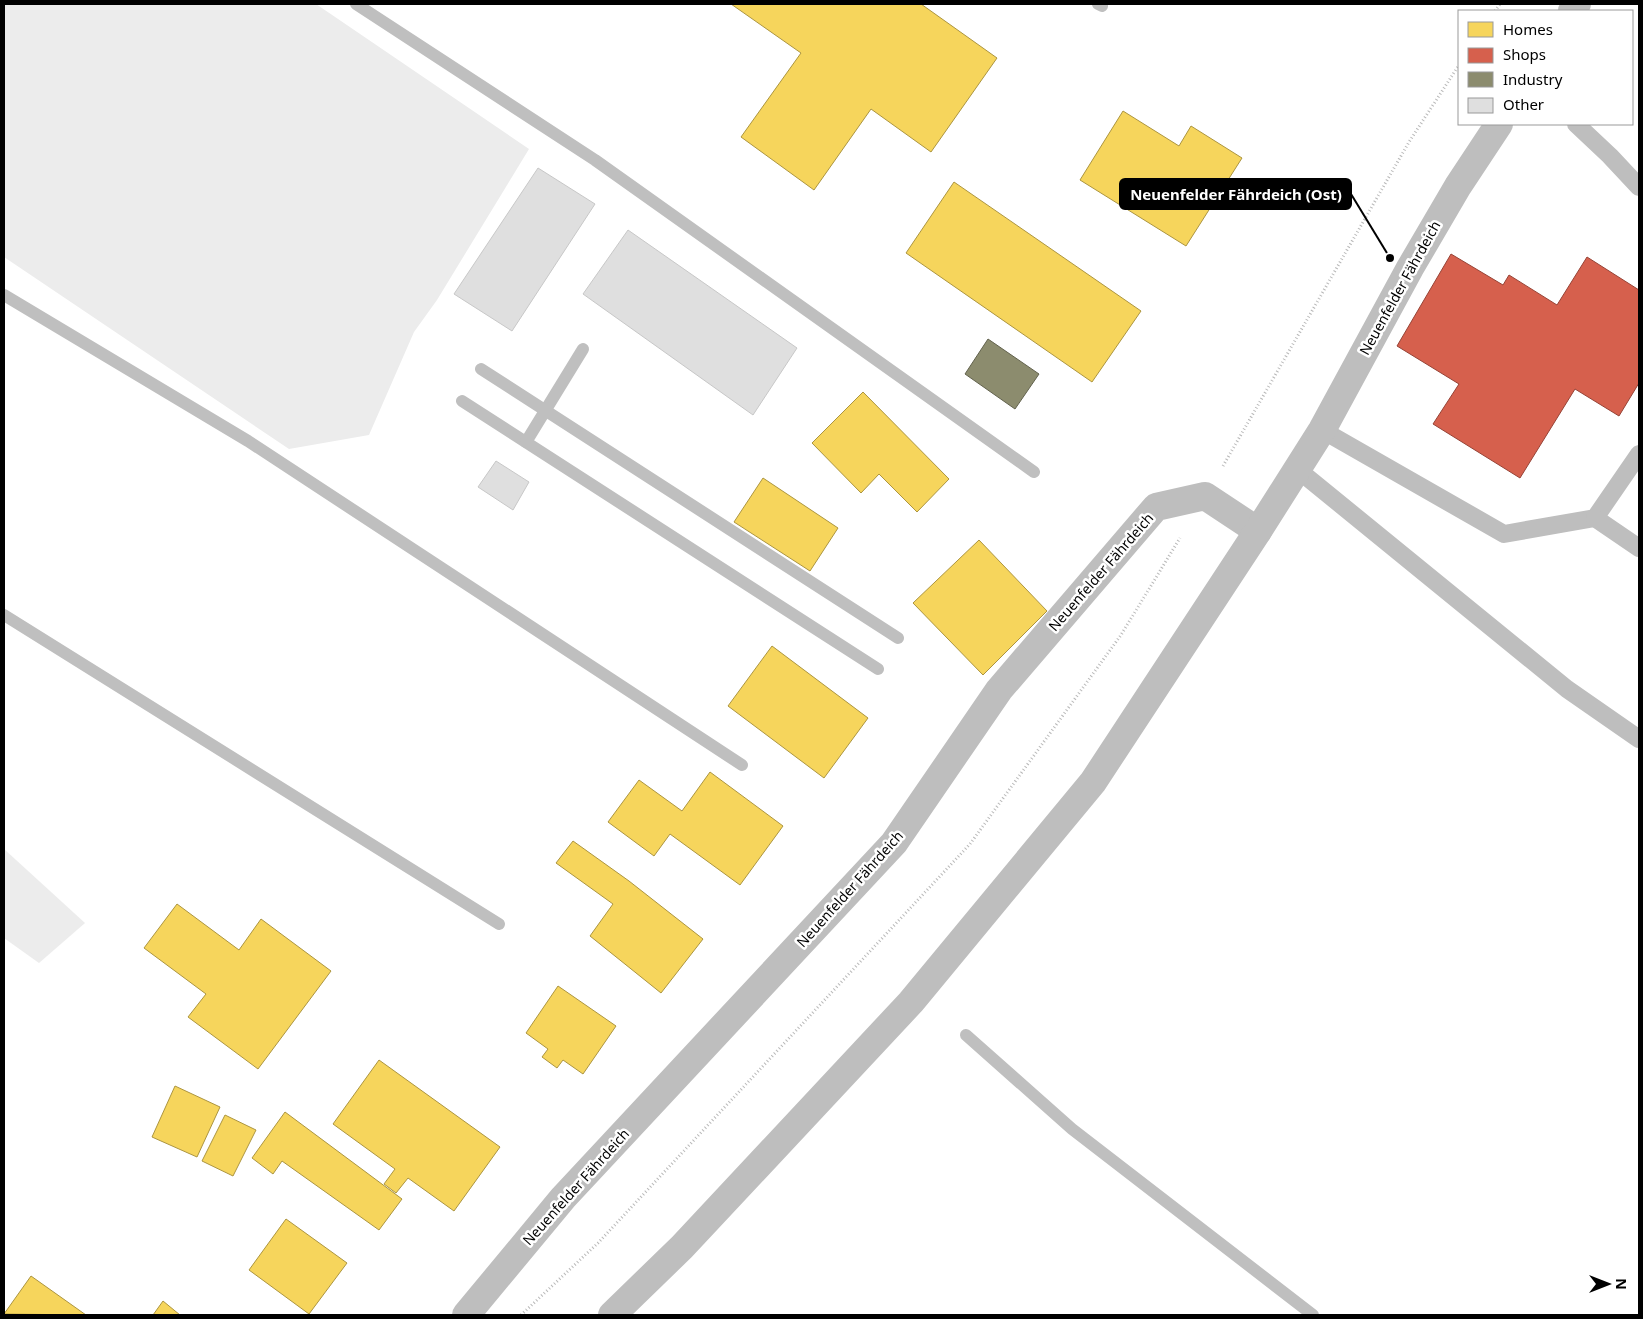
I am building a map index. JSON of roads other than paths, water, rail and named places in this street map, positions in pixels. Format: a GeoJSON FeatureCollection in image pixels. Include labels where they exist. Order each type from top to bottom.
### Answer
{"type":"FeatureCollection","features":[{"type":"Feature","properties":{"kind":"street","name":"Neuenfelder Fährdeich"},"geometry":{"type":"LineString","coordinates":[[612,1315],[682,1247],[911,1002],[1087,790],[1258,531],[1322,430],[1410,268],[1458,186],[1498,125]]}},
{"type":"Feature","properties":{"kind":"street","name":"Neuenfelder Fährdeich"},"geometry":{"type":"LineString","coordinates":[[466,1315],[563,1198],[894,843],[999,690],[1156,508],[1205,496],[1258,531]]}},
{"type":"Feature","properties":{"kind":"lane"},"geometry":{"type":"LineString","coordinates":[[1577,125],[1639,187]]}},
{"type":"Feature","properties":{"kind":"lane"},"geometry":{"type":"LineString","coordinates":[[1322,430],[1504,534],[1595,518],[1639,548]]}},
{"type":"Feature","properties":{"kind":"lane"},"geometry":{"type":"LineString","coordinates":[[1595,518],[1639,454]]}},
{"type":"Feature","properties":{"kind":"lane"},"geometry":{"type":"LineString","coordinates":[[1297,469],[1567,689],[1639,738]]}},
{"type":"Feature","properties":{"kind":"waterway"},"geometry":{"type":"LineString","coordinates":[[356,4],[595,160],[1034,472]]}},
{"type":"Feature","properties":{"kind":"waterway"},"geometry":{"type":"LineString","coordinates":[[1098,4],[1102,6]]}},
{"type":"Feature","properties":{"kind":"waterway"},"geometry":{"type":"LineString","coordinates":[[4,295],[248,441],[742,765]]}},
{"type":"Feature","properties":{"kind":"waterway"},"geometry":{"type":"LineString","coordinates":[[526,442],[583,349]]}},
{"type":"Feature","properties":{"kind":"waterway"},"geometry":{"type":"LineString","coordinates":[[481,369],[898,638]]}},
{"type":"Feature","properties":{"kind":"waterway"},"geometry":{"type":"LineString","coordinates":[[462,401],[878,669]]}},
{"type":"Feature","properties":{"kind":"waterway"},"geometry":{"type":"LineString","coordinates":[[4,615],[499,924]]}},
{"type":"Feature","properties":{"kind":"waterway"},"geometry":{"type":"LineString","coordinates":[[966,1035],[1072,1129],[1313,1315]]}},
{"type":"Feature","properties":{"kind":"place","name":"Neuenfelder Fährdeich (Ost)"},"geometry":{"type":"Point","coordinates":[1390,258]}}]}
